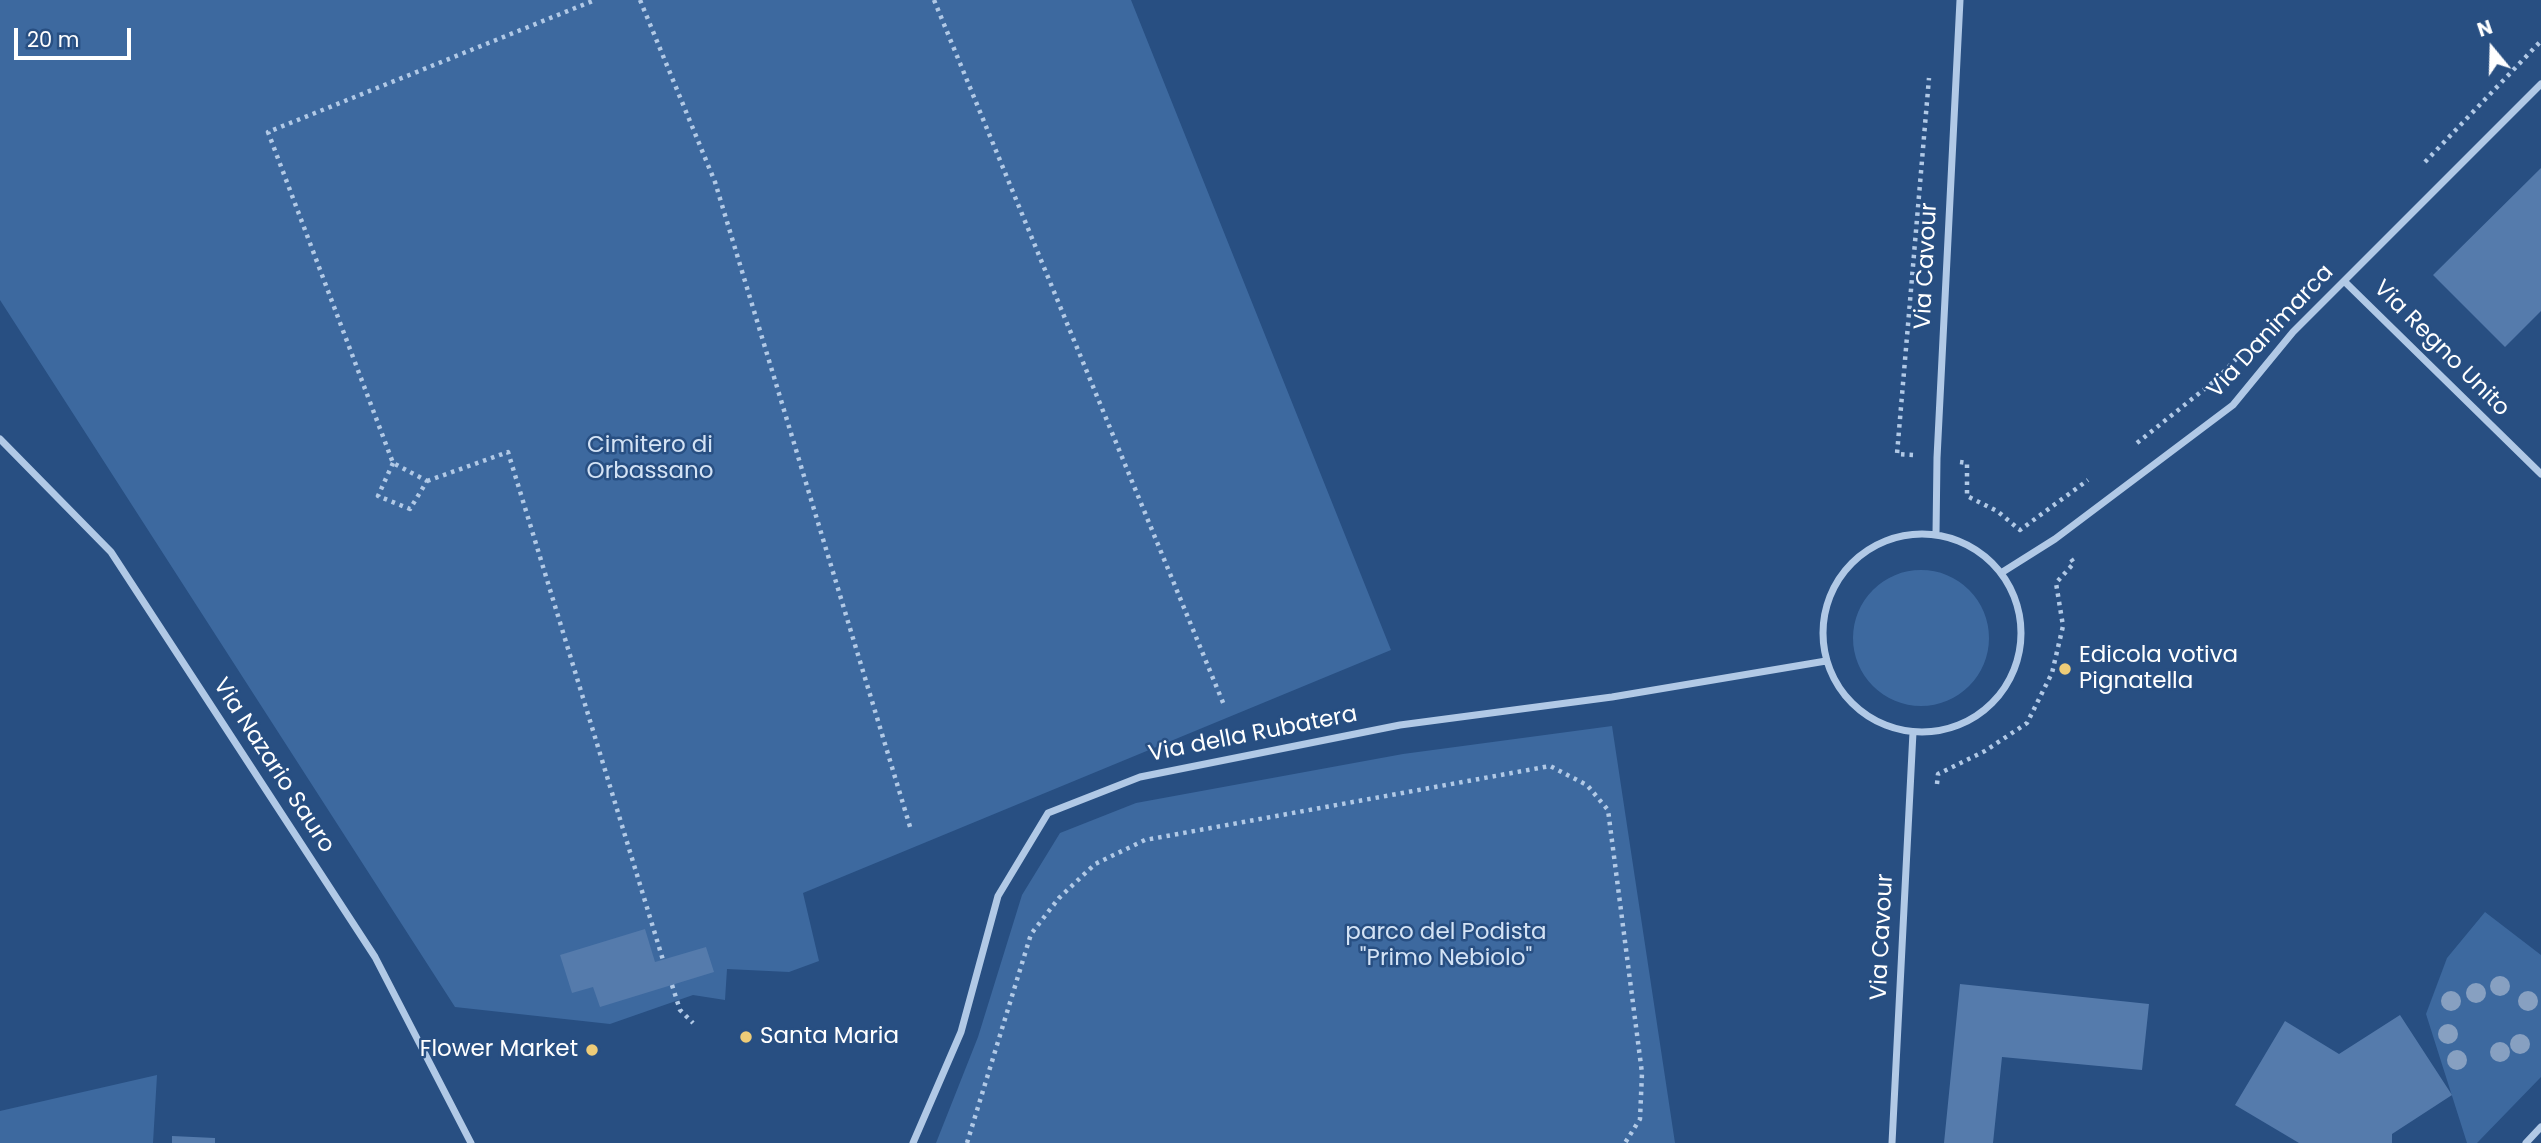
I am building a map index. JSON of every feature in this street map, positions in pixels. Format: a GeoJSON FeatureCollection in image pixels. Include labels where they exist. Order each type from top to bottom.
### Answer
{"type":"FeatureCollection","features":[{"type":"Feature","properties":{"kind":"street","name":"Via Cavour"},"geometry":{"type":"LineString","coordinates":[[1936,534],[1937,458],[1960,0]]}},
{"type":"Feature","properties":{"kind":"street","name":"Via Danimarca"},"geometry":{"type":"LineString","coordinates":[[2001,573],[2055,539],[2233,405],[2293,332],[2541,84]]}},
{"type":"Feature","properties":{"kind":"street","name":"Via Regno Unito"},"geometry":{"type":"LineString","coordinates":[[2344,281],[2541,474]]}},
{"type":"Feature","properties":{"kind":"street","name":"Via Nazario Sauro"},"geometry":{"type":"LineString","coordinates":[[0,439],[111,552],[375,957],[471,1143]]}},
{"type":"Feature","properties":{"kind":"street"},"geometry":{"type":"LineString","coordinates":[[1936,534],[1961,541],[1983,554],[2001,573],[2016,601],[2021,634],[2016,666],[2000,694],[1976,716],[1946,729],[1913,732],[1884,725],[1858,710],[1839,688],[1826,661],[1822,629],[1829,596],[1846,568],[1871,547],[1902,535],[1936,534]]}},
{"type":"Feature","properties":{"kind":"street","name":"Via della Rubatera"},"geometry":{"type":"LineString","coordinates":[[913,1143],[961,1032],[998,896],[1048,813],[1140,777],[1400,725],[1612,697],[1826,661]]}},
{"type":"Feature","properties":{"kind":"street","name":"Via Cavour"},"geometry":{"type":"LineString","coordinates":[[1892,1143],[1913,732]]}},
{"type":"Feature","properties":{"kind":"street"},"geometry":{"type":"LineString","coordinates":[[2526,1143],[2541,1127]]}},
{"type":"Feature","properties":{"kind":"path"},"geometry":{"type":"LineString","coordinates":[[427,481],[393,463],[268,132],[595,0]]}},
{"type":"Feature","properties":{"kind":"path"},"geometry":{"type":"LineString","coordinates":[[640,0],[715,182],[911,830]]}},
{"type":"Feature","properties":{"kind":"path"},"geometry":{"type":"LineString","coordinates":[[934,0],[1224,705]]}},
{"type":"Feature","properties":{"kind":"path"},"geometry":{"type":"LineString","coordinates":[[2418,170],[2541,41]]}},
{"type":"Feature","properties":{"kind":"path"},"geometry":{"type":"LineString","coordinates":[[1897,454],[1930,69]]}},
{"type":"Feature","properties":{"kind":"path"},"geometry":{"type":"LineString","coordinates":[[2127,452],[2217,379],[2246,349]]}},
{"type":"Feature","properties":{"kind":"path"},"geometry":{"type":"LineString","coordinates":[[393,463],[377,496],[410,509],[427,481],[508,452],[663,960]]}},
{"type":"Feature","properties":{"kind":"path"},"geometry":{"type":"LineString","coordinates":[[1967,463],[1967,496],[1997,511],[2020,530],[2093,477]]}},
{"type":"Feature","properties":{"kind":"path"},"geometry":{"type":"LineString","coordinates":[[1937,787],[1938,774],[1985,751],[2027,723],[2052,673],[2063,626],[2056,583],[2074,564],[2037,517]]}},
{"type":"Feature","properties":{"kind":"path"},"geometry":{"type":"LineString","coordinates":[[967,1143],[1031,934],[1059,898],[1095,864],[1144,840],[1550,766],[1587,785],[1608,810],[1642,1073],[1640,1119],[1625,1143]]}},
{"type":"Feature","properties":{"kind":"path"},"geometry":{"type":"LineString","coordinates":[[672,985],[680,1010],[693,1023]]}},
{"type":"Feature","properties":{"kind":"green space","name":"Cimitero di Orbassano"},"geometry":{"type":"Polygon","coordinates":[[[0,0],[1131,0],[1391,650],[803,893],[819,961],[789,972],[727,969],[725,1000],[693,995],[610,1024],[455,1007],[0,300],[0,0]]]}},
{"type":"Feature","properties":{"kind":"green space"},"geometry":{"type":"Polygon","coordinates":[[[1921,570],[1947,575],[1969,590],[1984,612],[1989,638],[1984,664],[1969,686],[1947,701],[1921,706],[1895,701],[1873,686],[1858,664],[1853,638],[1858,612],[1873,590],[1895,575],[1921,570]]]}},
{"type":"Feature","properties":{"kind":"green space","name":"parco del Podista \"Primo Nebiolo\""},"geometry":{"type":"Polygon","coordinates":[[[1612,726],[1675,1143],[936,1143],[978,1037],[1022,895],[1060,833],[1136,803],[1403,754],[1612,726]]]}},
{"type":"Feature","properties":{"kind":"green space"},"geometry":{"type":"Polygon","coordinates":[[[2485,912],[2541,955],[2541,1077],[2477,1143],[2467,1143],[2426,1014],[2447,958],[2485,912]]]}},
{"type":"Feature","properties":{"kind":"green space"},"geometry":{"type":"Polygon","coordinates":[[[157,1075],[153,1143],[0,1143],[0,1111],[157,1075]]]}},
{"type":"Feature","properties":{"kind":"building"},"geometry":{"type":"Polygon","coordinates":[[[2541,168],[2541,311],[2505,347],[2433,275],[2541,168]]]}},
{"type":"Feature","properties":{"kind":"building"},"geometry":{"type":"Polygon","coordinates":[[[645,929],[655,962],[706,947],[714,972],[600,1007],[593,987],[572,993],[560,955],[645,929]]]}},
{"type":"Feature","properties":{"kind":"building"},"geometry":{"type":"Polygon","coordinates":[[[1960,984],[2149,1004],[2142,1070],[2002,1057],[1993,1143],[1944,1143],[1960,984]]]}},
{"type":"Feature","properties":{"kind":"building"},"geometry":{"type":"Polygon","coordinates":[[[2400,1015],[2452,1095],[2392,1134],[2392,1143],[2299,1143],[2235,1105],[2285,1021],[2339,1054],[2400,1015]]]}},
{"type":"Feature","properties":{"kind":"building"},"geometry":{"type":"Polygon","coordinates":[[[172,1136],[215,1138],[215,1143],[172,1143],[172,1136]]]}},
{"type":"Feature","properties":{"kind":"place","name":"Edicola votiva Pignatella"},"geometry":{"type":"Point","coordinates":[2065,669]}},
{"type":"Feature","properties":{"kind":"place","name":"Santa Maria"},"geometry":{"type":"Point","coordinates":[746,1037]}},
{"type":"Feature","properties":{"kind":"place","name":"Flower Market"},"geometry":{"type":"Point","coordinates":[592,1050]}}]}
